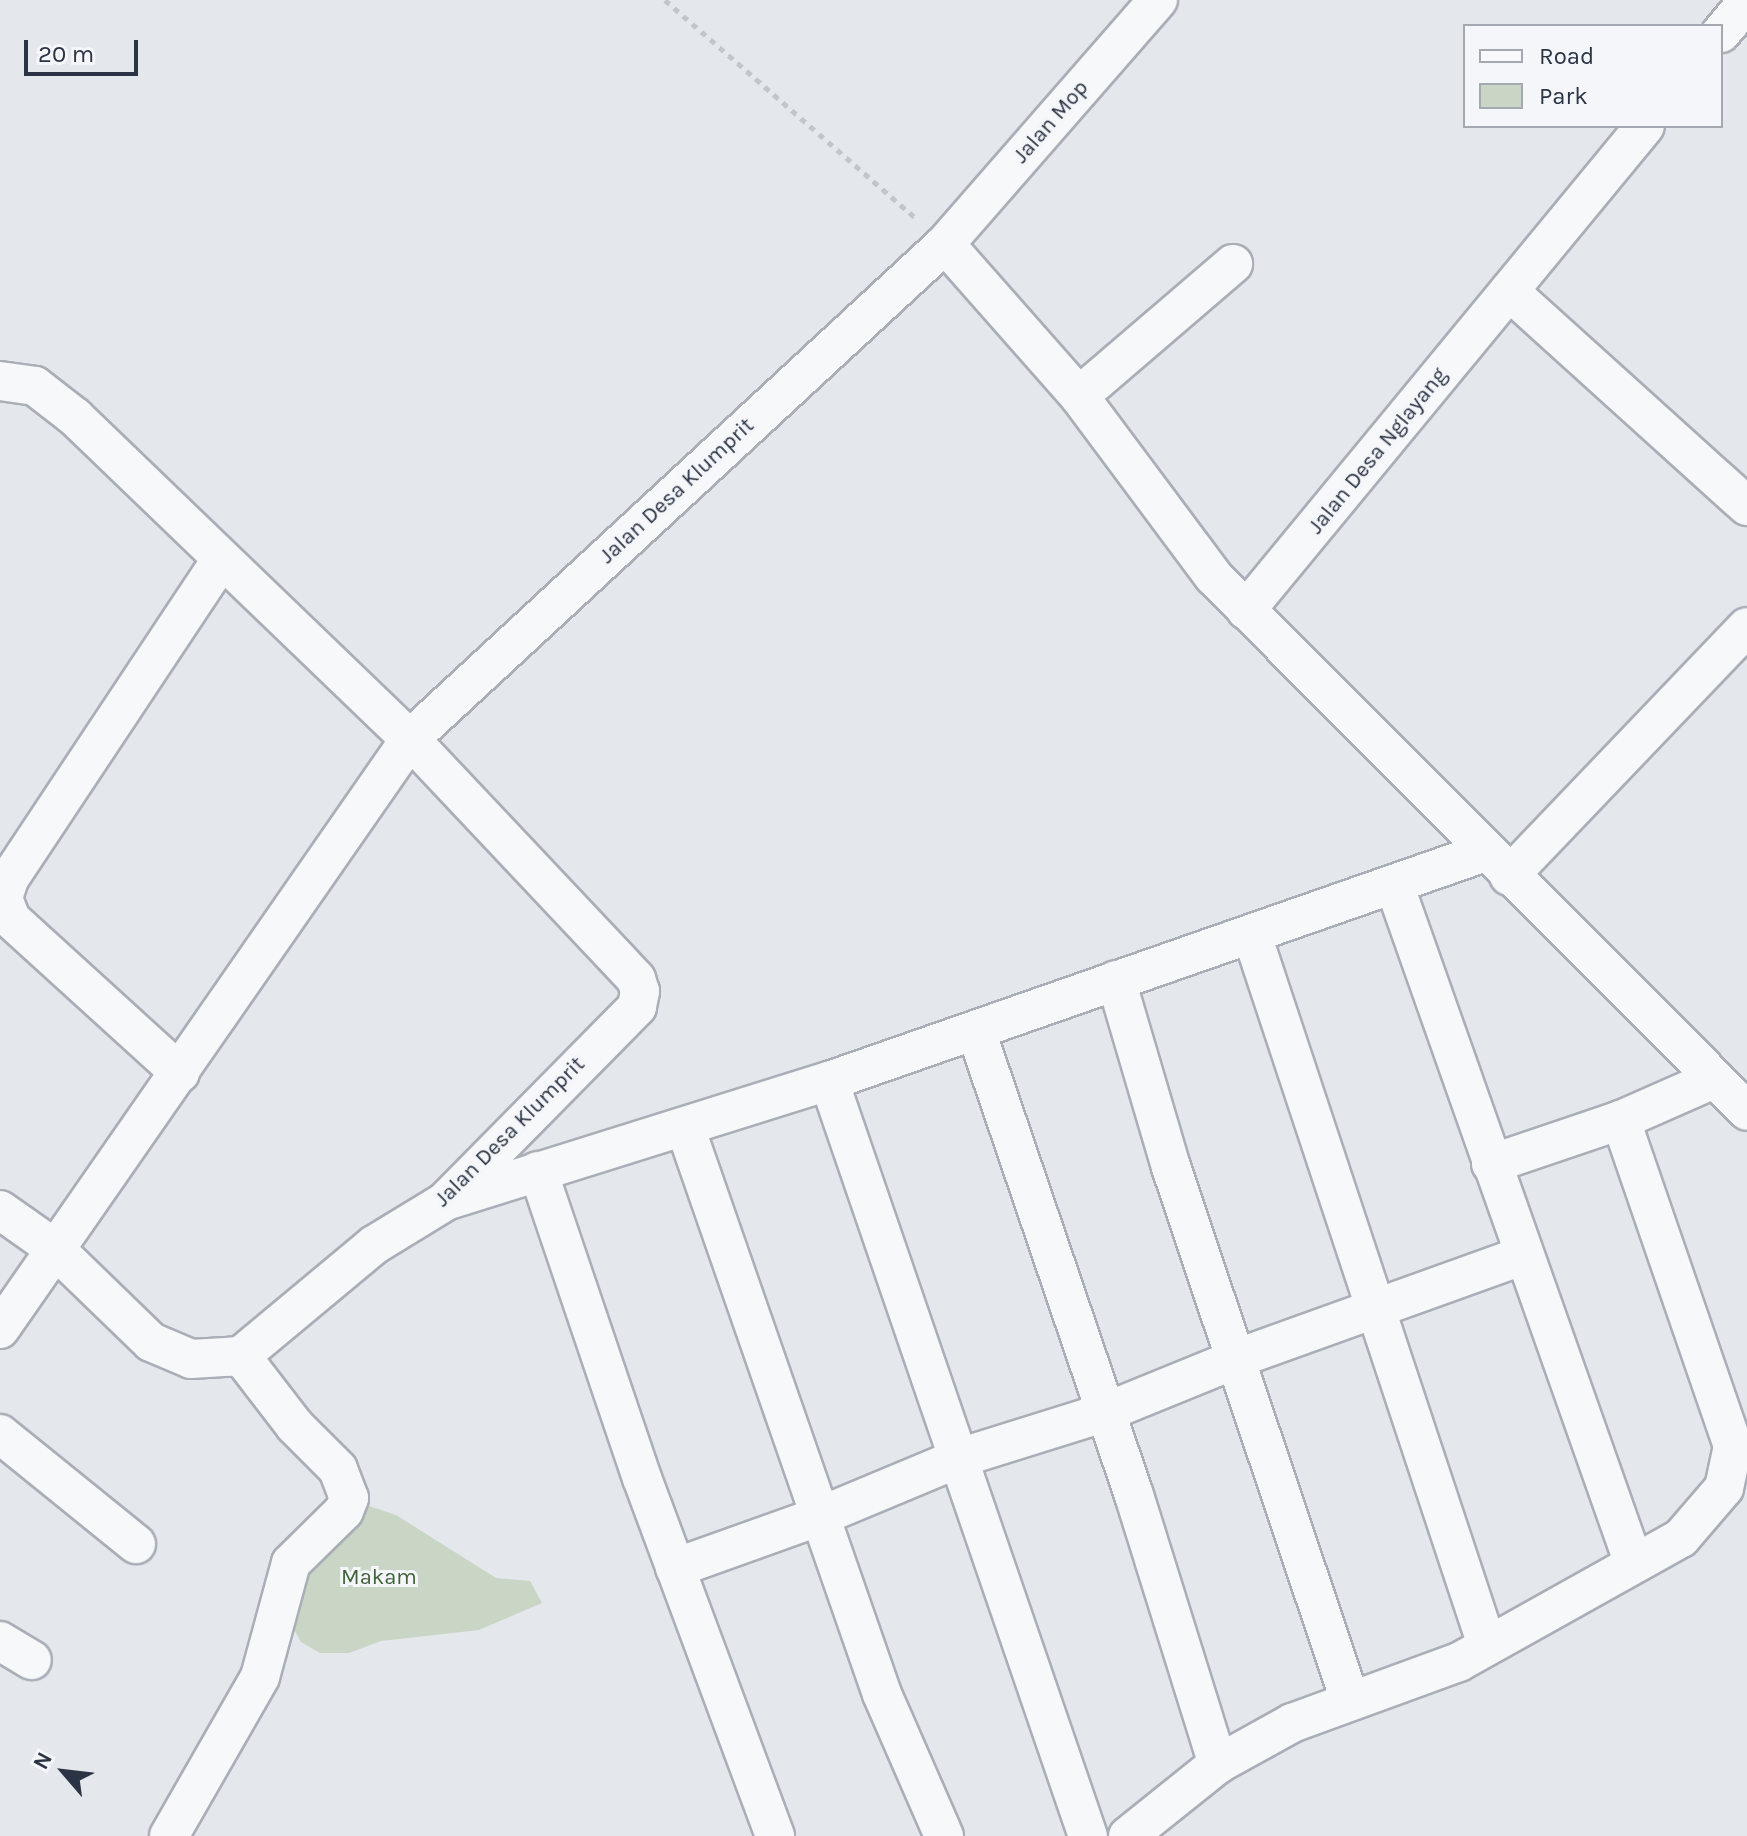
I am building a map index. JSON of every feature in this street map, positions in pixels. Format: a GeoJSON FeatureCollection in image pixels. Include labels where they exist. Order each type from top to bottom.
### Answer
{"type":"FeatureCollection","features":[{"type":"Feature","properties":{"kind":"street","name":"Jalan Mop"},"geometry":{"type":"LineString","coordinates":[[945,244],[1158,0]]}},
{"type":"Feature","properties":{"kind":"street"},"geometry":{"type":"LineString","coordinates":[[1723,31],[1747,2]]}},
{"type":"Feature","properties":{"kind":"street","name":"Jalan Desa Nglayang"},"geometry":{"type":"LineString","coordinates":[[1246,610],[1643,128]]}},
{"type":"Feature","properties":{"kind":"street"},"geometry":{"type":"LineString","coordinates":[[945,244],[1079,396],[1214,577],[1497,864],[1747,1111]]}},
{"type":"Feature","properties":{"kind":"street","name":"Jalan Desa Klumprit"},"geometry":{"type":"LineString","coordinates":[[0,1329],[54,1248],[180,1073],[248,965],[410,739],[945,244]]}},
{"type":"Feature","properties":{"kind":"street"},"geometry":{"type":"LineString","coordinates":[[1079,396],[1233,264]]}},
{"type":"Feature","properties":{"kind":"street"},"geometry":{"type":"LineString","coordinates":[[1509,291],[1747,506]]}},
{"type":"Feature","properties":{"kind":"street","name":"Jalan Desa Klumprit"},"geometry":{"type":"LineString","coordinates":[[0,381],[26,382],[54,398],[410,739],[636,979],[641,996],[637,1007],[446,1201],[374,1245],[241,1356]]}},
{"type":"Feature","properties":{"kind":"street"},"geometry":{"type":"LineString","coordinates":[[180,1073],[11,919],[3,898],[9,879],[222,559]]}},
{"type":"Feature","properties":{"kind":"street"},"geometry":{"type":"LineString","coordinates":[[446,1201],[829,1081],[1394,884],[1497,864],[1747,627]]}},
{"type":"Feature","properties":{"kind":"street"},"geometry":{"type":"LineString","coordinates":[[1394,884],[1522,1256],[1633,1561]]}},
{"type":"Feature","properties":{"kind":"street"},"geometry":{"type":"LineString","coordinates":[[1252,935],[1487,1645]]}},
{"type":"Feature","properties":{"kind":"street"},"geometry":{"type":"LineString","coordinates":[[1116,980],[1171,1167],[1238,1358],[1350,1700]]}},
{"type":"Feature","properties":{"kind":"street"},"geometry":{"type":"LineString","coordinates":[[976,1031],[1106,1412],[1218,1764]]}},
{"type":"Feature","properties":{"kind":"street"},"geometry":{"type":"LineString","coordinates":[[1491,1164],[1621,1120],[1714,1079]]}},
{"type":"Feature","properties":{"kind":"street"},"geometry":{"type":"LineString","coordinates":[[829,1081],[1088,1836]]}},
{"type":"Feature","properties":{"kind":"street"},"geometry":{"type":"LineString","coordinates":[[1128,1836],[1218,1764],[1292,1723],[1459,1662],[1633,1561],[1681,1538],[1724,1488],[1733,1446],[1621,1120]]}},
{"type":"Feature","properties":{"kind":"street"},"geometry":{"type":"LineString","coordinates":[[685,1127],[823,1515],[882,1694],[944,1836]]}},
{"type":"Feature","properties":{"kind":"street"},"geometry":{"type":"LineString","coordinates":[[538,1171],[675,1568],[775,1836]]}},
{"type":"Feature","properties":{"kind":"street"},"geometry":{"type":"LineString","coordinates":[[0,1210],[54,1248],[151,1342],[191,1359],[241,1356],[295,1426],[338,1469],[349,1498],[344,1511],[291,1563],[260,1677],[169,1836]]}},
{"type":"Feature","properties":{"kind":"street"},"geometry":{"type":"LineString","coordinates":[[675,1568],[823,1515],[959,1458],[1106,1412],[1238,1358],[1376,1312],[1522,1256]]}},
{"type":"Feature","properties":{"kind":"street"},"geometry":{"type":"LineString","coordinates":[[0,1434],[136,1544]]}},
{"type":"Feature","properties":{"kind":"path"},"geometry":{"type":"LineString","coordinates":[[665,0],[945,244]]}},
{"type":"Feature","properties":{"kind":"green space","name":"Makam"},"geometry":{"type":"Polygon","coordinates":[[[369,1506],[396,1515],[496,1578],[530,1581],[542,1603],[479,1630],[381,1641],[349,1653],[320,1653],[301,1642],[290,1622],[294,1580],[369,1506]]]}}]}
